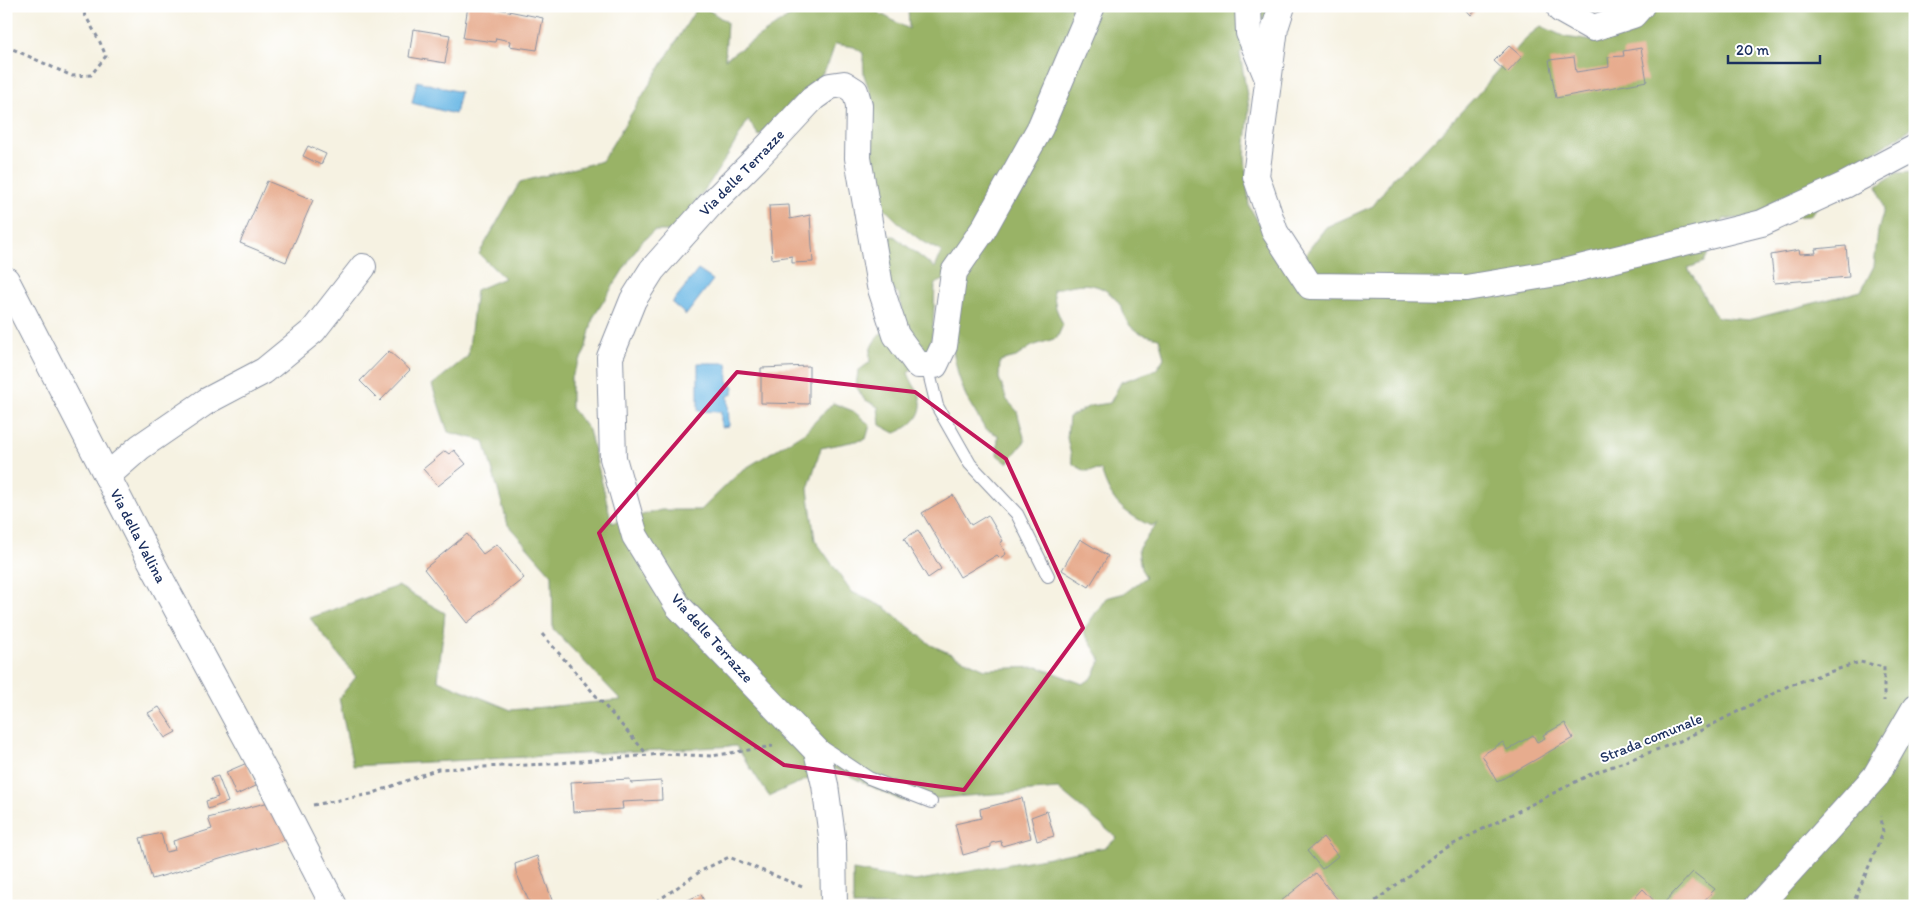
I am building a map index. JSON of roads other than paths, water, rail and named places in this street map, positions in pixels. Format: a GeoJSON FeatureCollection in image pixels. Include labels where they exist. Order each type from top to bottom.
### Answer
{"type":"FeatureCollection","features":[{"type":"Feature","properties":{"kind":"street"},"geometry":{"type":"LineString","coordinates":[[927,365],[935,365],[944,346],[954,272],[983,230],[1040,128],[1092,6]]}},
{"type":"Feature","properties":{"kind":"street"},"geometry":{"type":"LineString","coordinates":[[1248,6],[1249,33],[1269,82]]}},
{"type":"Feature","properties":{"kind":"street"},"geometry":{"type":"LineString","coordinates":[[1282,6],[1275,28],[1256,176],[1275,232],[1310,286],[1466,288],[1563,272],[1762,223],[1845,185],[1915,148]]}},
{"type":"Feature","properties":{"kind":"street"},"geometry":{"type":"LineString","coordinates":[[1561,6],[1561,10],[1593,28],[1633,14],[1641,6]]}},
{"type":"Feature","properties":{"kind":"street","name":"Via delle Terrazze"},"geometry":{"type":"LineString","coordinates":[[834,904],[833,844],[825,785],[817,751],[802,733],[678,606],[635,536],[613,458],[610,357],[633,300],[652,270],[709,206],[813,98],[830,86],[844,84],[855,91],[859,105],[858,158],[880,286],[896,335],[918,365],[927,365]]}},
{"type":"Feature","properties":{"kind":"street"},"geometry":{"type":"LineString","coordinates":[[106,476],[140,447],[207,401],[271,365],[313,331],[363,267]]}},
{"type":"Feature","properties":{"kind":"street","name":"Via della Vallina"},"geometry":{"type":"LineString","coordinates":[[6,280],[106,476],[334,906]]}},
{"type":"Feature","properties":{"kind":"street"},"geometry":{"type":"LineString","coordinates":[[1758,906],[1875,777],[1915,708]]}},
{"type":"Feature","properties":{"kind":"lane"},"geometry":{"type":"LineString","coordinates":[[927,365],[937,406],[970,464],[1017,514],[1048,576]]}},
{"type":"Feature","properties":{"kind":"lane"},"geometry":{"type":"LineString","coordinates":[[802,733],[869,778],[931,802]]}},
{"type":"Feature","properties":{"kind":"water"},"geometry":{"type":"Polygon","coordinates":[[[417,81],[460,92],[455,114],[412,103],[417,81]]]}},
{"type":"Feature","properties":{"kind":"water"},"geometry":{"type":"Polygon","coordinates":[[[698,270],[713,280],[686,315],[672,303],[698,270]]]}},
{"type":"Feature","properties":{"kind":"water"},"geometry":{"type":"Polygon","coordinates":[[[698,363],[727,363],[728,382],[734,386],[733,394],[728,396],[729,426],[721,427],[721,412],[698,411],[698,363]]]}}]}
